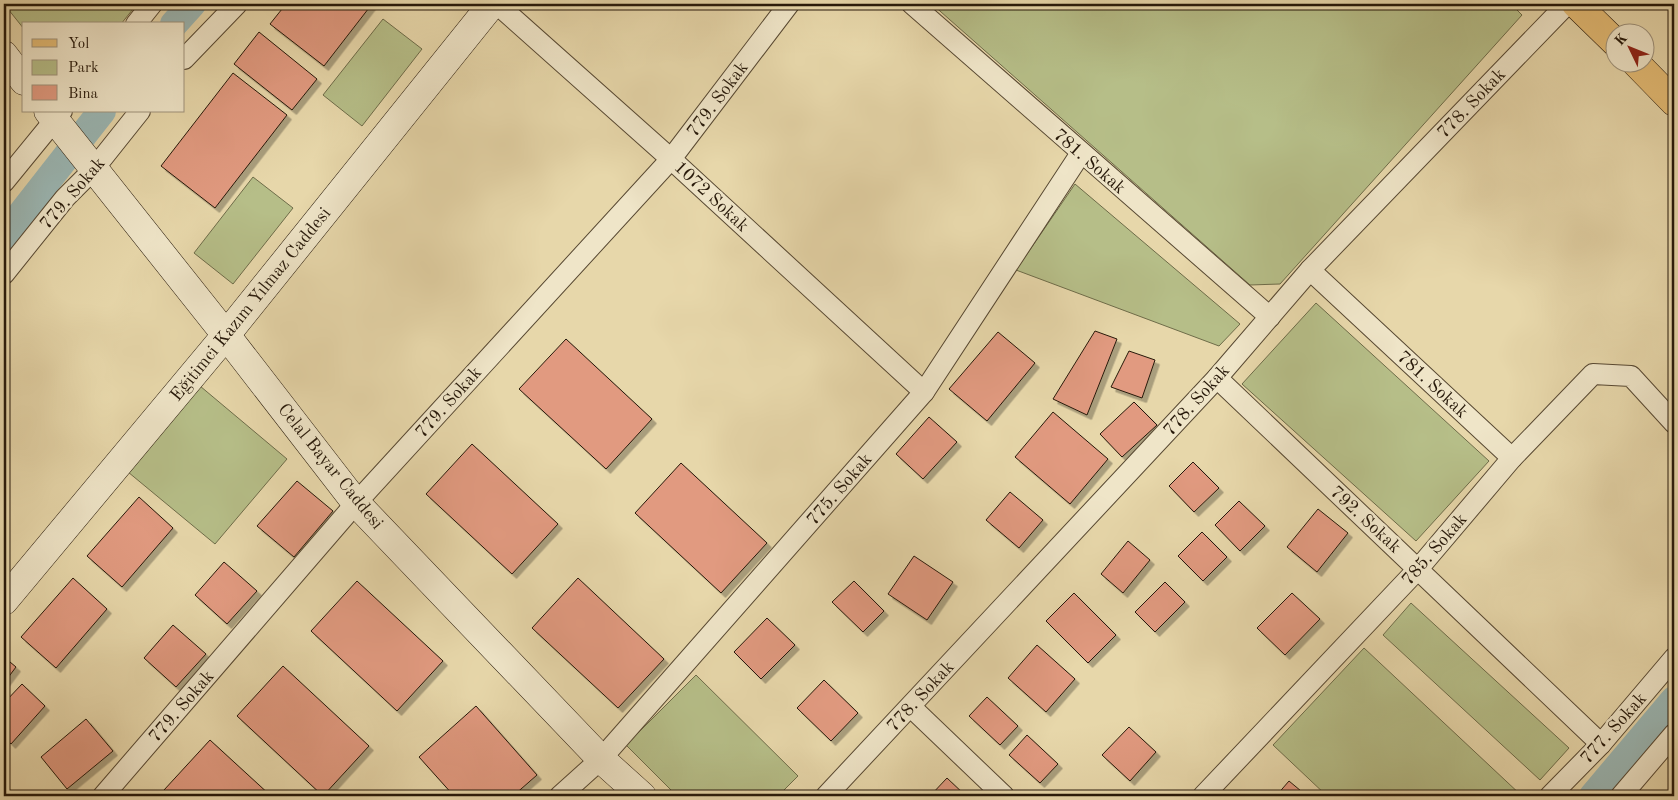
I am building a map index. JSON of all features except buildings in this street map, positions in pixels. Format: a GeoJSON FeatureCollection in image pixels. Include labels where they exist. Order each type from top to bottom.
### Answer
{"type":"FeatureCollection","features":[{"type":"Feature","properties":{"kind":"main road"},"geometry":{"type":"LineString","coordinates":[[1576,4],[1606,33]]}},
{"type":"Feature","properties":{"kind":"main road"},"geometry":{"type":"LineString","coordinates":[[1644,72],[1674,102]]}},
{"type":"Feature","properties":{"kind":"street"},"geometry":{"type":"LineString","coordinates":[[138,22],[152,4]]}},
{"type":"Feature","properties":{"kind":"street"},"geometry":{"type":"LineString","coordinates":[[185,58],[238,4]]}},
{"type":"Feature","properties":{"kind":"street","name":"Eğitimci Kazım Yılmaz Caddesi"},"geometry":{"type":"LineString","coordinates":[[4,601],[226,335],[492,4]]}},
{"type":"Feature","properties":{"kind":"street","name":"1072 Sokak"},"geometry":{"type":"LineString","coordinates":[[497,4],[671,159],[924,392]]}},
{"type":"Feature","properties":{"kind":"street","name":"779. Sokak"},"geometry":{"type":"LineString","coordinates":[[104,796],[356,502],[671,159],[789,4]]}},
{"type":"Feature","properties":{"kind":"street","name":"781. Sokak"},"geometry":{"type":"LineString","coordinates":[[912,4],[1270,317]]}},
{"type":"Feature","properties":{"kind":"street","name":"778. Sokak"},"geometry":{"type":"LineString","coordinates":[[826,796],[1217,378],[1310,270],[1567,4]]}},
{"type":"Feature","properties":{"kind":"street"},"geometry":{"type":"LineString","coordinates":[[4,55],[22,78]]}},
{"type":"Feature","properties":{"kind":"street","name":"779. Sokak"},"geometry":{"type":"LineString","coordinates":[[4,274],[66,198],[94,170],[139,112]]}},
{"type":"Feature","properties":{"kind":"street"},"geometry":{"type":"LineString","coordinates":[[4,182],[55,114]]}},
{"type":"Feature","properties":{"kind":"street","name":"Celal Bayar Caddesi"},"geometry":{"type":"LineString","coordinates":[[55,114],[94,170],[356,502],[601,759],[642,796]]}},
{"type":"Feature","properties":{"kind":"street","name":"775. Sokak"},"geometry":{"type":"LineString","coordinates":[[560,796],[601,759],[924,392],[1081,153]]}},
{"type":"Feature","properties":{"kind":"street","name":"781. Sokak"},"geometry":{"type":"LineString","coordinates":[[1310,270],[1512,458]]}},
{"type":"Feature","properties":{"kind":"street","name":"785. Sokak"},"geometry":{"type":"LineString","coordinates":[[1203,796],[1418,569],[1512,458],[1593,374],[1631,376],[1674,423]]}},
{"type":"Feature","properties":{"kind":"street","name":"792. Sokak"},"geometry":{"type":"LineString","coordinates":[[1217,378],[1601,744]]}},
{"type":"Feature","properties":{"kind":"street","name":"777. Sokak"},"geometry":{"type":"LineString","coordinates":[[1550,796],[1601,744],[1674,658]]}},
{"type":"Feature","properties":{"kind":"street"},"geometry":{"type":"LineString","coordinates":[[910,707],[1004,796]]}},
{"type":"Feature","properties":{"kind":"street"},"geometry":{"type":"LineString","coordinates":[[1621,796],[1674,734]]}},
{"type":"Feature","properties":{"kind":"green space"},"geometry":{"type":"Polygon","coordinates":[[[4,4],[137,4],[123,22],[22,22],[22,26],[4,4]]]}},
{"type":"Feature","properties":{"kind":"green space"},"geometry":{"type":"Polygon","coordinates":[[[932,4],[1511,4],[1522,15],[1280,284],[1250,285],[932,4]]]}},
{"type":"Feature","properties":{"kind":"green space"},"geometry":{"type":"Polygon","coordinates":[[[383,19],[422,49],[362,126],[323,95],[383,19]]]}},
{"type":"Feature","properties":{"kind":"green space"},"geometry":{"type":"Polygon","coordinates":[[[253,177],[293,208],[233,284],[194,253],[253,177]]]}},
{"type":"Feature","properties":{"kind":"green space"},"geometry":{"type":"Polygon","coordinates":[[[1075,184],[1240,324],[1219,346],[1016,270],[1075,184]]]}},
{"type":"Feature","properties":{"kind":"green space"},"geometry":{"type":"Polygon","coordinates":[[[1316,303],[1489,461],[1416,541],[1242,384],[1316,303]]]}},
{"type":"Feature","properties":{"kind":"green space"},"geometry":{"type":"Polygon","coordinates":[[[200,386],[287,459],[215,544],[128,472],[200,386]]]}},
{"type":"Feature","properties":{"kind":"green space"},"geometry":{"type":"Polygon","coordinates":[[[1411,603],[1569,748],[1540,780],[1383,635],[1411,603]]]}},
{"type":"Feature","properties":{"kind":"green space"},"geometry":{"type":"Polygon","coordinates":[[[1364,648],[1522,796],[1327,796],[1273,745],[1364,648]]]}},
{"type":"Feature","properties":{"kind":"green space"},"geometry":{"type":"Polygon","coordinates":[[[696,675],[798,776],[778,796],[677,796],[626,745],[696,675]]]}},
{"type":"Feature","properties":{"kind":"waterway"},"geometry":{"type":"LineString","coordinates":[[176,22],[192,4]]}},
{"type":"Feature","properties":{"kind":"waterway"},"geometry":{"type":"LineString","coordinates":[[4,236],[101,112]]}},
{"type":"Feature","properties":{"kind":"waterway"},"geometry":{"type":"LineString","coordinates":[[1593,796],[1674,700]]}}]}
